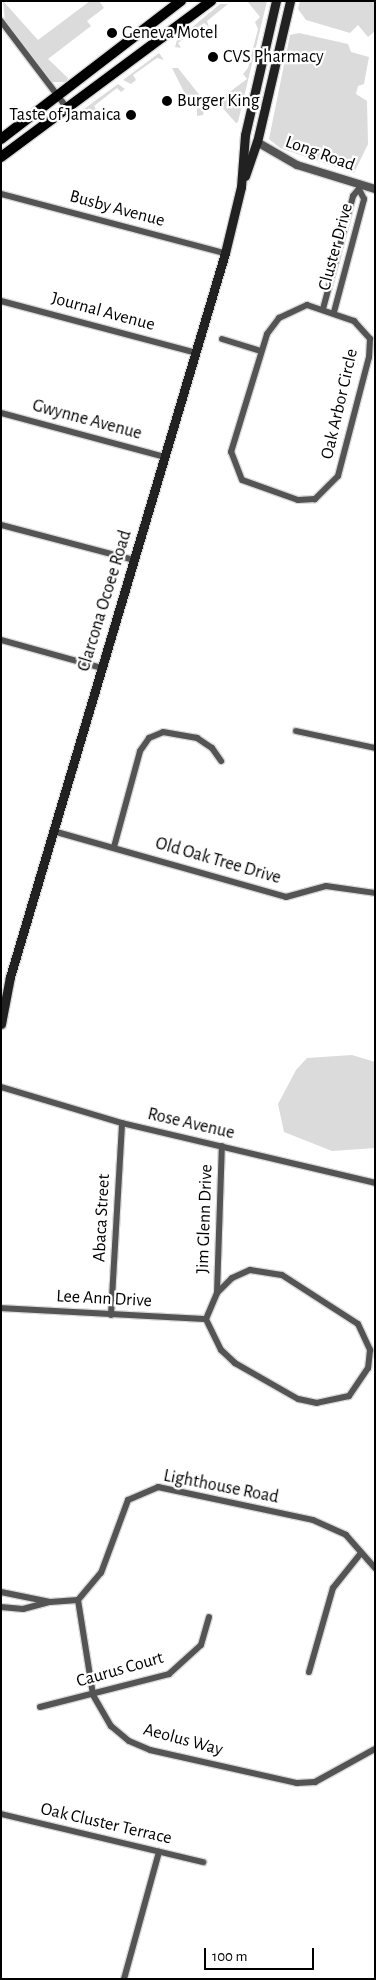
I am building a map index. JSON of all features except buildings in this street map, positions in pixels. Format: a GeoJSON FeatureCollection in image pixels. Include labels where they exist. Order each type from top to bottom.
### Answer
{"type":"FeatureCollection","features":[{"type":"Feature","properties":{"kind":"main road"},"geometry":{"type":"LineString","coordinates":[[1,139],[181,1]]}},
{"type":"Feature","properties":{"kind":"main road"},"geometry":{"type":"LineString","coordinates":[[1,157],[210,1]]}},
{"type":"Feature","properties":{"kind":"main road","name":"Clarcona Ocoee Road"},"geometry":{"type":"LineString","coordinates":[[240,188],[245,135],[276,1]]}},
{"type":"Feature","properties":{"kind":"main road","name":"Clarcona Ocoee Road"},"geometry":{"type":"LineString","coordinates":[[1,1024],[10,977],[196,353],[225,253],[240,188],[257,142],[290,1]]}},
{"type":"Feature","properties":{"kind":"main road"},"geometry":{"type":"LineString","coordinates":[[257,142],[258,81]]}},
{"type":"Feature","properties":{"kind":"street"},"geometry":{"type":"LineString","coordinates":[[1,22],[67,108]]}},
{"type":"Feature","properties":{"kind":"street","name":"Long Road"},"geometry":{"type":"LineString","coordinates":[[257,142],[296,165],[361,188],[375,189]]}},
{"type":"Feature","properties":{"kind":"street","name":"Cluster Drive"},"geometry":{"type":"LineString","coordinates":[[323,308],[353,196],[361,188],[364,199],[334,312]]}},
{"type":"Feature","properties":{"kind":"street","name":"Busby Avenue"},"geometry":{"type":"LineString","coordinates":[[1,194],[225,253]]}},
{"type":"Feature","properties":{"kind":"street","name":"Journal Avenue"},"geometry":{"type":"LineString","coordinates":[[1,301],[196,353]]}},
{"type":"Feature","properties":{"kind":"street","name":"Oak Arbor Circle"},"geometry":{"type":"LineString","coordinates":[[293,308],[323,308],[334,312],[364,329],[370,339],[370,357],[338,476],[316,499],[298,500],[253,486],[237,474],[232,463],[234,439],[261,351],[277,319],[293,308]]}},
{"type":"Feature","properties":{"kind":"street"},"geometry":{"type":"LineString","coordinates":[[222,339],[261,351]]}},
{"type":"Feature","properties":{"kind":"street","name":"Gwynne Avenue"},"geometry":{"type":"LineString","coordinates":[[1,413],[165,457]]}},
{"type":"Feature","properties":{"kind":"street"},"geometry":{"type":"LineString","coordinates":[[1,525],[134,560]]}},
{"type":"Feature","properties":{"kind":"street"},"geometry":{"type":"LineString","coordinates":[[1,640],[102,668]]}},
{"type":"Feature","properties":{"kind":"street"},"geometry":{"type":"LineString","coordinates":[[296,731],[375,748]]}},
{"type":"Feature","properties":{"kind":"street"},"geometry":{"type":"LineString","coordinates":[[114,847],[140,751],[149,738],[163,732],[196,738],[212,748],[220,761]]}},
{"type":"Feature","properties":{"kind":"street","name":"Old Oak Tree Drive"},"geometry":{"type":"LineString","coordinates":[[53,831],[286,897],[326,886],[375,892]]}},
{"type":"Feature","properties":{"kind":"street","name":"Rose Avenue"},"geometry":{"type":"LineString","coordinates":[[1,1088],[122,1123],[375,1183]]}},
{"type":"Feature","properties":{"kind":"street","name":"Abaca Street"},"geometry":{"type":"LineString","coordinates":[[111,1315],[122,1123]]}},
{"type":"Feature","properties":{"kind":"street","name":"Jim Glenn Drive"},"geometry":{"type":"LineString","coordinates":[[217,1293],[222,1146]]}},
{"type":"Feature","properties":{"kind":"street"},"geometry":{"type":"LineString","coordinates":[[250,1270],[282,1275],[358,1324],[370,1350],[372,1369],[349,1396],[317,1403],[298,1399],[235,1363],[220,1350],[206,1318],[217,1293],[232,1278],[250,1270]]}},
{"type":"Feature","properties":{"kind":"street","name":"Lee Ann Drive"},"geometry":{"type":"LineString","coordinates":[[1,1308],[111,1315],[206,1318]]}},
{"type":"Feature","properties":{"kind":"street","name":"Lighthouse Road"},"geometry":{"type":"LineString","coordinates":[[78,1600],[101,1573],[128,1500],[158,1487],[313,1520],[346,1535],[375,1568]]}},
{"type":"Feature","properties":{"kind":"street"},"geometry":{"type":"LineString","coordinates":[[309,1672],[333,1588],[361,1553]]}},
{"type":"Feature","properties":{"kind":"street"},"geometry":{"type":"LineString","coordinates":[[1,1592],[50,1602]]}},
{"type":"Feature","properties":{"kind":"street"},"geometry":{"type":"LineString","coordinates":[[1,1607],[23,1609],[50,1602],[78,1600]]}},
{"type":"Feature","properties":{"kind":"street","name":"Aeolus Way"},"geometry":{"type":"LineString","coordinates":[[78,1600],[93,1695],[111,1726],[150,1750],[297,1783],[315,1782],[375,1749]]}},
{"type":"Feature","properties":{"kind":"street","name":"Caurus Court"},"geometry":{"type":"LineString","coordinates":[[40,1707],[93,1695],[177,1669],[201,1646],[209,1617]]}},
{"type":"Feature","properties":{"kind":"street","name":"Oak Cluster Terrace"},"geometry":{"type":"LineString","coordinates":[[1,1814],[203,1862]]}},
{"type":"Feature","properties":{"kind":"street"},"geometry":{"type":"LineString","coordinates":[[124,1979],[159,1852]]}},
{"type":"Feature","properties":{"kind":"shaded area"},"geometry":{"type":"Polygon","coordinates":[[[3,1],[38,40],[90,1],[99,1],[104,8],[87,21],[91,26],[48,59],[68,78],[66,82],[52,82],[5,21],[3,1]]]}},
{"type":"Feature","properties":{"kind":"shaded area"},"geometry":{"type":"Polygon","coordinates":[[[247,1],[267,1],[238,122],[236,123],[213,97],[220,99],[247,79],[243,74],[248,68],[258,29],[255,22],[260,17],[247,1]]]}},
{"type":"Feature","properties":{"kind":"shaded area"},"geometry":{"type":"Polygon","coordinates":[[[300,1],[375,1],[375,31],[368,37],[358,25],[350,33],[306,20],[298,9],[300,1]]]}},
{"type":"Feature","properties":{"kind":"shaded area"},"geometry":{"type":"Polygon","coordinates":[[[220,4],[228,4],[207,21],[209,27],[204,23],[178,43],[181,48],[175,47],[177,40],[220,4]]]}},
{"type":"Feature","properties":{"kind":"shaded area"},"geometry":{"type":"Polygon","coordinates":[[[299,33],[348,44],[351,52],[369,57],[364,84],[358,86],[356,94],[367,101],[368,144],[354,173],[280,148],[269,139],[290,35],[299,33]]]}},
{"type":"Feature","properties":{"kind":"shaded area"},"geometry":{"type":"Polygon","coordinates":[[[159,53],[164,60],[157,58],[133,75],[136,80],[131,84],[123,80],[159,53]]]}},
{"type":"Feature","properties":{"kind":"shaded area"},"geometry":{"type":"Polygon","coordinates":[[[172,68],[178,68],[205,102],[203,115],[197,116],[197,107],[186,96],[172,68]]]}},
{"type":"Feature","properties":{"kind":"shaded area"},"geometry":{"type":"Polygon","coordinates":[[[118,84],[125,89],[121,92],[117,88],[94,106],[97,111],[85,115],[84,109],[118,84]]]}},
{"type":"Feature","properties":{"kind":"shaded area"},"geometry":{"type":"Polygon","coordinates":[[[352,1055],[375,1062],[375,1148],[332,1151],[284,1132],[278,1104],[296,1070],[307,1058],[352,1055]]]}},
{"type":"Feature","properties":{"kind":"place","name":"Geneva Motel"},"geometry":{"type":"Point","coordinates":[112,33]}},
{"type":"Feature","properties":{"kind":"place","name":"CVS Pharmacy"},"geometry":{"type":"Point","coordinates":[213,57]}},
{"type":"Feature","properties":{"kind":"place","name":"Burger King"},"geometry":{"type":"Point","coordinates":[167,101]}},
{"type":"Feature","properties":{"kind":"place","name":"Taste of Jamaica"},"geometry":{"type":"Point","coordinates":[131,115]}}]}
